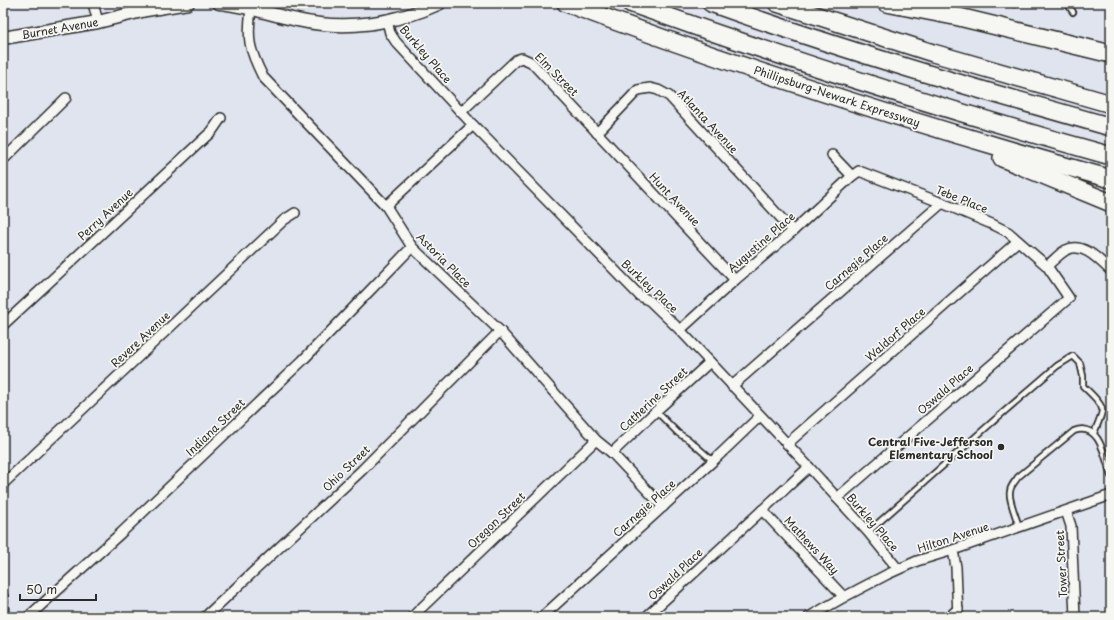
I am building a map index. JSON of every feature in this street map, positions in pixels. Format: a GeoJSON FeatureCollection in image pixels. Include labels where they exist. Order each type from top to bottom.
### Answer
{"type":"FeatureCollection","features":[{"type":"Feature","properties":{"kind":"highway","name":"Phillipsburg-Newark Expressway"},"geometry":{"type":"LineString","coordinates":[[566,3],[756,70],[917,122],[1111,180]]}},
{"type":"Feature","properties":{"kind":"highway","name":"Phillipsburg-Newark Expressway"},"geometry":{"type":"LineString","coordinates":[[630,3],[766,50],[976,118],[1111,156]]}},
{"type":"Feature","properties":{"kind":"highway"},"geometry":{"type":"LineString","coordinates":[[711,3],[962,85],[1111,127]]}},
{"type":"Feature","properties":{"kind":"highway"},"geometry":{"type":"LineString","coordinates":[[777,3],[940,55],[1111,104]]}},
{"type":"Feature","properties":{"kind":"highway"},"geometry":{"type":"LineString","coordinates":[[886,3],[959,17],[1111,54]]}},
{"type":"Feature","properties":{"kind":"highway"},"geometry":{"type":"LineString","coordinates":[[917,122],[1111,203]]}},
{"type":"Feature","properties":{"kind":"street"},"geometry":{"type":"LineString","coordinates":[[93,3],[98,22]]}},
{"type":"Feature","properties":{"kind":"street","name":"Burnet Avenue"},"geometry":{"type":"LineString","coordinates":[[3,38],[98,22],[146,10],[184,3]]}},
{"type":"Feature","properties":{"kind":"street"},"geometry":{"type":"LineString","coordinates":[[219,3],[246,5],[295,20],[318,24],[356,25],[387,21],[409,15],[440,3]]}},
{"type":"Feature","properties":{"kind":"street","name":"Astoria Place"},"geometry":{"type":"LineString","coordinates":[[246,5],[250,48],[263,77],[386,206],[412,247],[500,331],[596,440],[612,453],[663,507]]}},
{"type":"Feature","properties":{"kind":"street","name":"Burkley Place"},"geometry":{"type":"LineString","coordinates":[[387,21],[390,33],[396,42],[473,125],[640,296],[650,301],[680,330],[837,498],[868,532],[898,569]]}},
{"type":"Feature","properties":{"kind":"street","name":"Elm Street"},"geometry":{"type":"LineString","coordinates":[[461,112],[516,60],[522,58],[531,62],[597,133]]}},
{"type":"Feature","properties":{"kind":"street","name":"Atlanta Avenue"},"geometry":{"type":"LineString","coordinates":[[597,133],[638,90],[650,88],[658,90],[669,96],[793,230]]}},
{"type":"Feature","properties":{"kind":"street"},"geometry":{"type":"LineString","coordinates":[[3,160],[66,98]]}},
{"type":"Feature","properties":{"kind":"street","name":"Perry Avenue"},"geometry":{"type":"LineString","coordinates":[[3,325],[212,131],[221,118]]}},
{"type":"Feature","properties":{"kind":"street"},"geometry":{"type":"LineString","coordinates":[[386,206],[473,125]]}},
{"type":"Feature","properties":{"kind":"street","name":"Hunt Avenue"},"geometry":{"type":"LineString","coordinates":[[597,133],[735,280]]}},
{"type":"Feature","properties":{"kind":"street"},"geometry":{"type":"LineString","coordinates":[[832,155],[856,174]]}},
{"type":"Feature","properties":{"kind":"street","name":"Augustine Place"},"geometry":{"type":"LineString","coordinates":[[680,330],[856,174]]}},
{"type":"Feature","properties":{"kind":"street","name":"Tebe Place"},"geometry":{"type":"LineString","coordinates":[[856,174],[942,204],[1008,232],[1047,266],[1069,298]]}},
{"type":"Feature","properties":{"kind":"street","name":"Carnegie Place"},"geometry":{"type":"LineString","coordinates":[[732,386],[942,204]]}},
{"type":"Feature","properties":{"kind":"street","name":"Revere Avenue"},"geometry":{"type":"LineString","coordinates":[[3,484],[284,220],[295,214]]}},
{"type":"Feature","properties":{"kind":"street","name":"Waldorf Place"},"geometry":{"type":"LineString","coordinates":[[787,444],[1018,241]]}},
{"type":"Feature","properties":{"kind":"street","name":"Indiana Street"},"geometry":{"type":"LineString","coordinates":[[28,617],[121,533],[302,361],[412,247]]}},
{"type":"Feature","properties":{"kind":"street"},"geometry":{"type":"LineString","coordinates":[[1047,266],[1067,250],[1078,248],[1093,255],[1111,271]]}},
{"type":"Feature","properties":{"kind":"street","name":"Oswald Place"},"geometry":{"type":"LineString","coordinates":[[837,498],[1069,298]]}},
{"type":"Feature","properties":{"kind":"street","name":"Ohio Street"},"geometry":{"type":"LineString","coordinates":[[205,617],[362,470],[500,331]]}},
{"type":"Feature","properties":{"kind":"street","name":"Catherine Street"},"geometry":{"type":"LineString","coordinates":[[612,453],[710,362]]}},
{"type":"Feature","properties":{"kind":"street","name":"Carnegie Place"},"geometry":{"type":"LineString","coordinates":[[542,617],[713,462],[760,416]]}},
{"type":"Feature","properties":{"kind":"street","name":"Oregon Street"},"geometry":{"type":"LineString","coordinates":[[412,617],[596,440]]}},
{"type":"Feature","properties":{"kind":"street","name":"Oswald Place"},"geometry":{"type":"LineString","coordinates":[[646,617],[809,468]]}},
{"type":"Feature","properties":{"kind":"street","name":"Hilton Avenue"},"geometry":{"type":"LineString","coordinates":[[809,617],[898,569],[917,561],[1111,495]]}},
{"type":"Feature","properties":{"kind":"street","name":"Mathews Way"},"geometry":{"type":"LineString","coordinates":[[762,510],[844,597]]}},
{"type":"Feature","properties":{"kind":"street","name":"Tower Street"},"geometry":{"type":"LineString","coordinates":[[1066,511],[1071,526],[1075,617]]}},
{"type":"Feature","properties":{"kind":"street"},"geometry":{"type":"LineString","coordinates":[[949,617],[958,613],[956,567],[953,550]]}},
{"type":"Feature","properties":{"kind":"street"},"geometry":{"type":"LineString","coordinates":[[3,597],[4,617]]}},
{"type":"Feature","properties":{"kind":"lane"},"geometry":{"type":"LineString","coordinates":[[1067,3],[1073,12]]}},
{"type":"Feature","properties":{"kind":"lane"},"geometry":{"type":"LineString","coordinates":[[868,532],[1057,366],[1073,356],[1080,363],[1083,376],[1083,386],[1102,408],[1102,413],[1094,433]]}},
{"type":"Feature","properties":{"kind":"lane"},"geometry":{"type":"LineString","coordinates":[[656,411],[678,433],[689,440],[713,462]]}},
{"type":"Feature","properties":{"kind":"lane"},"geometry":{"type":"LineString","coordinates":[[1019,527],[1009,492],[1012,484],[1018,477],[1074,431],[1080,428],[1094,433],[1099,442],[1111,476]]}},
{"type":"Feature","properties":{"kind":"place","name":"Central Five-Jefferson Elementary School"},"geometry":{"type":"Point","coordinates":[1001,447]}}]}
